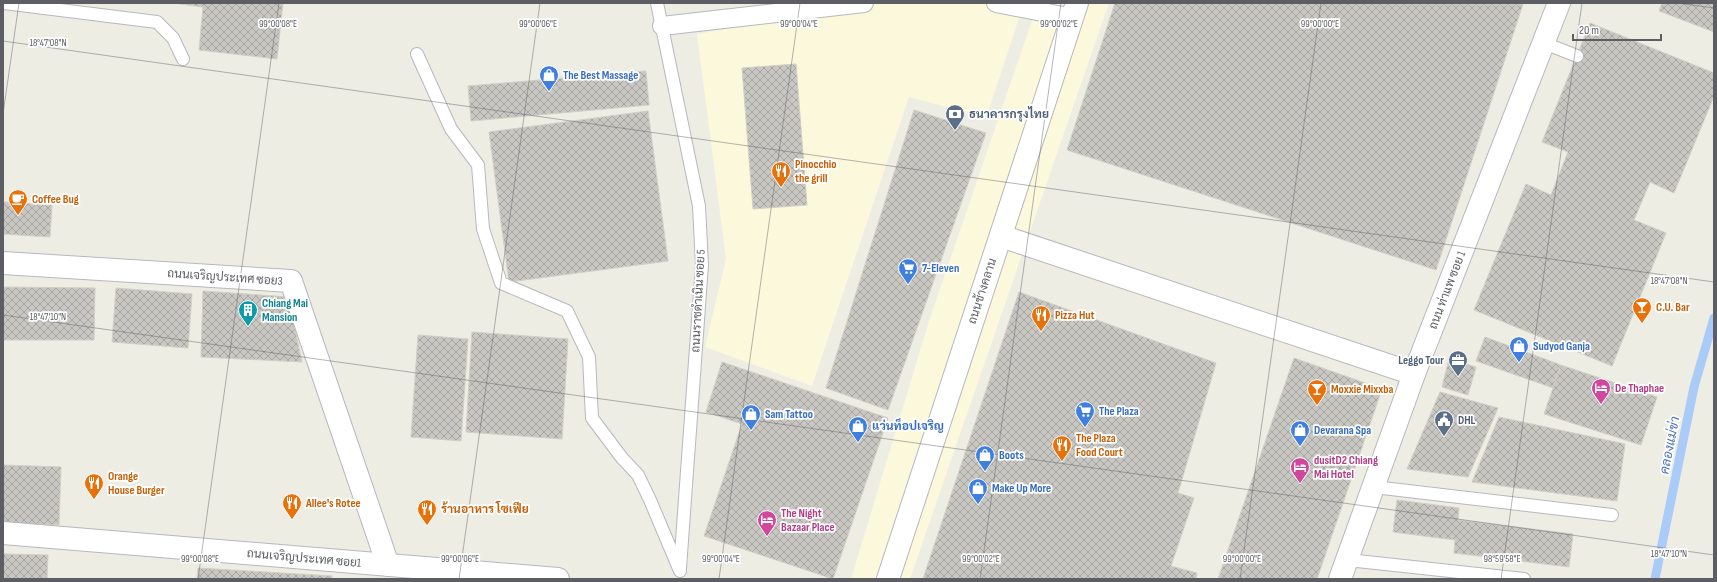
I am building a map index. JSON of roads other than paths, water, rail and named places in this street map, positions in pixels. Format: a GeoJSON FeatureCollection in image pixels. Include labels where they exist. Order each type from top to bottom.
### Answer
{"type":"FeatureCollection","features":[{"type":"Feature","properties":{"kind":"street"},"geometry":{"type":"LineString","coordinates":[[662,26],[864,3]]}},
{"type":"Feature","properties":{"kind":"street"},"geometry":{"type":"LineString","coordinates":[[996,3],[1075,10]]}},
{"type":"Feature","properties":{"kind":"street","name":"ถนน ท่าแพ ซอย 1"},"geometry":{"type":"LineString","coordinates":[[1344,569],[1414,374],[1559,3]]}},
{"type":"Feature","properties":{"kind":"street","name":"ถนนช้างคลาน"},"geometry":{"type":"LineString","coordinates":[[888,579],[1075,10]]}},
{"type":"Feature","properties":{"kind":"street"},"geometry":{"type":"LineString","coordinates":[[1001,236],[1414,374]]}},
{"type":"Feature","properties":{"kind":"street","name":"ถนนเจริญประเทศ ซอย3"},"geometry":{"type":"LineString","coordinates":[[3,263],[291,281],[388,565]]}},
{"type":"Feature","properties":{"kind":"street","name":"ถนนเจริญประเทศ ซอย1"},"geometry":{"type":"LineString","coordinates":[[3,533],[558,579]]}},
{"type":"Feature","properties":{"kind":"lane"},"geometry":{"type":"LineString","coordinates":[[4,3],[157,22],[174,38],[183,59]]}},
{"type":"Feature","properties":{"kind":"lane","name":"ถนนราชดำเนิน ซอย 5"},"geometry":{"type":"LineString","coordinates":[[657,3],[700,206],[702,265],[679,575]]}},
{"type":"Feature","properties":{"kind":"lane"},"geometry":{"type":"LineString","coordinates":[[1544,43],[1577,56]]}},
{"type":"Feature","properties":{"kind":"lane"},"geometry":{"type":"LineString","coordinates":[[416,54],[451,129],[478,165],[483,229],[501,283],[567,311],[589,357],[592,418],[622,458],[638,475],[650,500],[679,575]]}},
{"type":"Feature","properties":{"kind":"lane"},"geometry":{"type":"LineString","coordinates":[[1374,487],[1612,515]]}},
{"type":"Feature","properties":{"kind":"lane"},"geometry":{"type":"LineString","coordinates":[[1344,569],[1524,579]]}},
{"type":"Feature","properties":{"kind":"waterway","name":"คลองแม่ข่า"},"geometry":{"type":"LineString","coordinates":[[1655,579],[1694,387],[1714,318]]}},
{"type":"Feature","properties":{"kind":"place","name":"The Best Massage"},"geometry":{"type":"Point","coordinates":[549,92]}},
{"type":"Feature","properties":{"kind":"place","name":"ธนาคารกรุงไทย"},"geometry":{"type":"Point","coordinates":[955,131]}},
{"type":"Feature","properties":{"kind":"place","name":"Pinocchio the grill"},"geometry":{"type":"Point","coordinates":[781,188]}},
{"type":"Feature","properties":{"kind":"place","name":"Coffee Bug"},"geometry":{"type":"Point","coordinates":[18,216]}},
{"type":"Feature","properties":{"kind":"place","name":"7-Eleven"},"geometry":{"type":"Point","coordinates":[908,285]}},
{"type":"Feature","properties":{"kind":"place","name":"C.U. Bar"},"geometry":{"type":"Point","coordinates":[1642,324]}},
{"type":"Feature","properties":{"kind":"place","name":"Chiang Mai Mansion"},"geometry":{"type":"Point","coordinates":[248,327]}},
{"type":"Feature","properties":{"kind":"place","name":"Pizza Hut"},"geometry":{"type":"Point","coordinates":[1041,332]}},
{"type":"Feature","properties":{"kind":"place","name":"Sudyod Ganja"},"geometry":{"type":"Point","coordinates":[1519,363]}},
{"type":"Feature","properties":{"kind":"place","name":"Leggo Tour"},"geometry":{"type":"Point","coordinates":[1458,377]}},
{"type":"Feature","properties":{"kind":"place","name":"De Thaphae"},"geometry":{"type":"Point","coordinates":[1601,405]}},
{"type":"Feature","properties":{"kind":"place","name":"Moxxie Mixxba"},"geometry":{"type":"Point","coordinates":[1317,406]}},
{"type":"Feature","properties":{"kind":"place","name":"The Plaza"},"geometry":{"type":"Point","coordinates":[1085,428]}},
{"type":"Feature","properties":{"kind":"place","name":"Sam Tattoo"},"geometry":{"type":"Point","coordinates":[751,431]}},
{"type":"Feature","properties":{"kind":"place","name":"DHL"},"geometry":{"type":"Point","coordinates":[1444,437]}},
{"type":"Feature","properties":{"kind":"place","name":"แว่นท็อปเจริญ"},"geometry":{"type":"Point","coordinates":[858,443]}},
{"type":"Feature","properties":{"kind":"place","name":"Devarana Spa"},"geometry":{"type":"Point","coordinates":[1300,447]}},
{"type":"Feature","properties":{"kind":"place","name":"The Plaza Food Court"},"geometry":{"type":"Point","coordinates":[1062,462]}},
{"type":"Feature","properties":{"kind":"place","name":"Boots"},"geometry":{"type":"Point","coordinates":[985,472]}},
{"type":"Feature","properties":{"kind":"place","name":"dusitD2 Chiang Mai Hotel"},"geometry":{"type":"Point","coordinates":[1300,484]}},
{"type":"Feature","properties":{"kind":"place","name":"Orange House Burger"},"geometry":{"type":"Point","coordinates":[94,500]}},
{"type":"Feature","properties":{"kind":"place","name":"Make Up More"},"geometry":{"type":"Point","coordinates":[978,505]}},
{"type":"Feature","properties":{"kind":"place","name":"Allee's Rotee"},"geometry":{"type":"Point","coordinates":[292,520]}},
{"type":"Feature","properties":{"kind":"place","name":"ร้านอาหาร โซเฟีย"},"geometry":{"type":"Point","coordinates":[427,526]}},
{"type":"Feature","properties":{"kind":"place","name":"The Night Bazaar Place"},"geometry":{"type":"Point","coordinates":[767,537]}}]}
